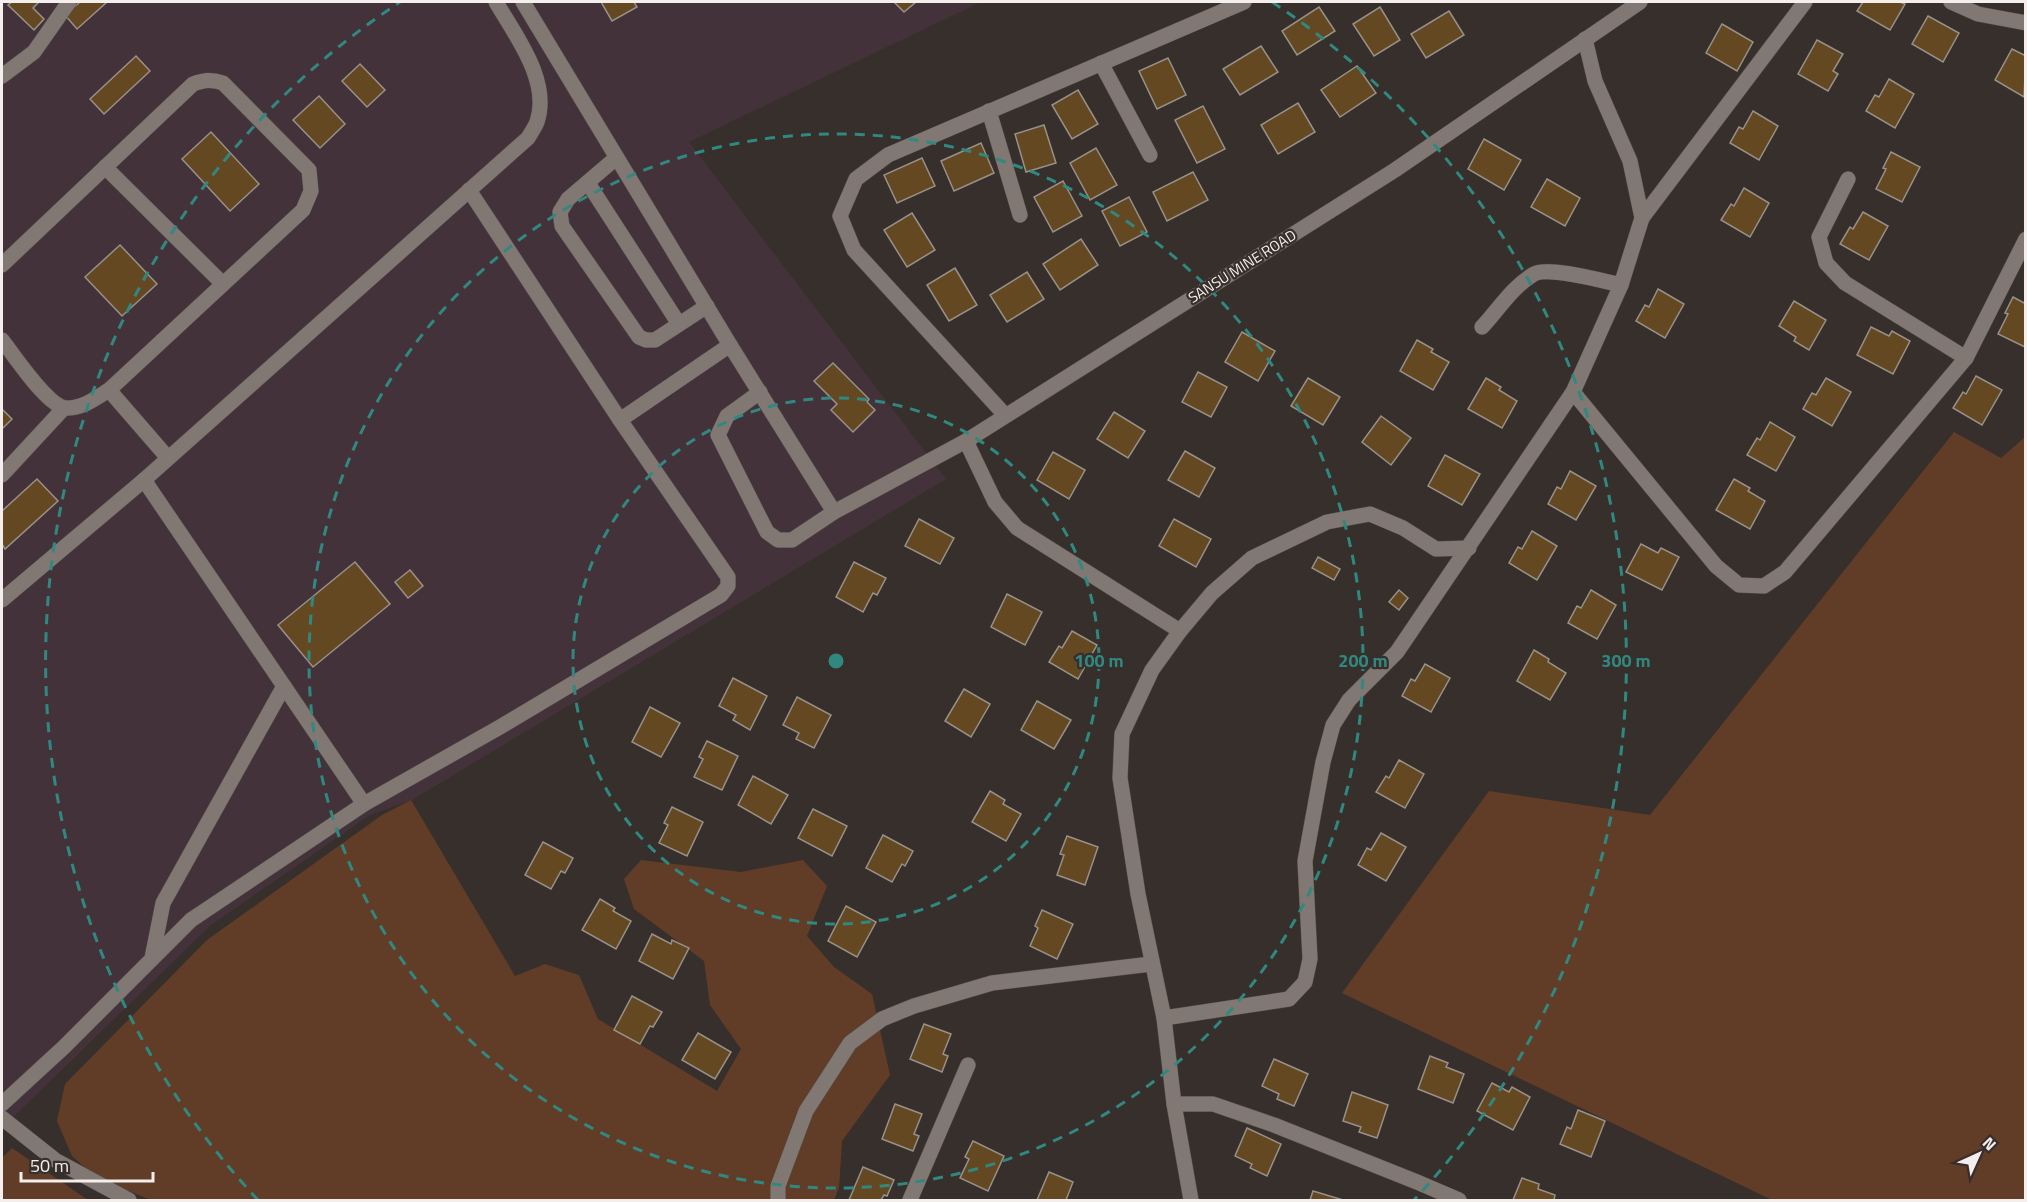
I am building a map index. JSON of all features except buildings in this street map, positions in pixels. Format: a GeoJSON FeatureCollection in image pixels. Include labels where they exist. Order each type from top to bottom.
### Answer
{"type":"FeatureCollection","features":[{"type":"Feature","properties":{"kind":"street"},"geometry":{"type":"LineString","coordinates":[[2,76],[34,52],[69,2]]}},
{"type":"Feature","properties":{"kind":"street"},"geometry":{"type":"LineString","coordinates":[[2,600],[144,480],[528,138],[537,123],[540,109],[536,72],[496,2]]}},
{"type":"Feature","properties":{"kind":"street"},"geometry":{"type":"LineString","coordinates":[[522,2],[834,512]]}},
{"type":"Feature","properties":{"kind":"street"},"geometry":{"type":"LineString","coordinates":[[1005,415],[854,250],[840,216],[856,180],[888,155],[1244,2]]}},
{"type":"Feature","properties":{"kind":"street","name":"SANSU MINE ROAD"},"geometry":{"type":"LineString","coordinates":[[760,392],[728,416],[718,435],[767,532],[778,540],[792,540],[834,512],[966,441],[1395,170],[1640,2]]}},
{"type":"Feature","properties":{"kind":"street"},"geometry":{"type":"LineString","coordinates":[[1164,1018],[1289,999],[1305,982],[1310,959],[1305,861],[1323,762],[1333,725],[1349,700],[1397,652],[1573,392],[1621,285],[1642,218],[1805,2]]}},
{"type":"Feature","properties":{"kind":"street"},"geometry":{"type":"LineString","coordinates":[[1951,2],[1978,14],[2025,23]]}},
{"type":"Feature","properties":{"kind":"street"},"geometry":{"type":"LineString","coordinates":[[1585,39],[1595,81],[1630,161],[1642,218]]}},
{"type":"Feature","properties":{"kind":"street"},"geometry":{"type":"LineString","coordinates":[[1101,63],[1150,155]]}},
{"type":"Feature","properties":{"kind":"street"},"geometry":{"type":"LineString","coordinates":[[2,265],[193,84],[204,80],[223,83],[309,170],[311,191],[303,210],[109,390],[82,406],[64,408],[50,400],[2,340]]}},
{"type":"Feature","properties":{"kind":"street"},"geometry":{"type":"LineString","coordinates":[[989,111],[1020,215]]}},
{"type":"Feature","properties":{"kind":"street"},"geometry":{"type":"LineString","coordinates":[[616,158],[568,199],[560,212],[562,226],[639,337],[655,340],[707,306]]}},
{"type":"Feature","properties":{"kind":"street"},"geometry":{"type":"LineString","coordinates":[[105,167],[224,284]]}},
{"type":"Feature","properties":{"kind":"street"},"geometry":{"type":"LineString","coordinates":[[1848,179],[1819,237],[1826,263],[1845,283],[1966,358]]}},
{"type":"Feature","properties":{"kind":"street"},"geometry":{"type":"LineString","coordinates":[[588,183],[680,324]]}},
{"type":"Feature","properties":{"kind":"street"},"geometry":{"type":"LineString","coordinates":[[2,1104],[64,1047],[191,920],[364,804],[500,727],[681,619],[721,595],[728,586],[728,577],[620,420],[469,190]]}},
{"type":"Feature","properties":{"kind":"street"},"geometry":{"type":"LineString","coordinates":[[1573,392],[1716,566],[1739,585],[1764,586],[1785,572],[1966,358],[2025,239]]}},
{"type":"Feature","properties":{"kind":"street"},"geometry":{"type":"LineString","coordinates":[[1482,327],[1521,284],[1537,273],[1559,272],[1621,285]]}},
{"type":"Feature","properties":{"kind":"street"},"geometry":{"type":"LineString","coordinates":[[620,420],[730,345]]}},
{"type":"Feature","properties":{"kind":"street"},"geometry":{"type":"LineString","coordinates":[[109,390],[168,458]]}},
{"type":"Feature","properties":{"kind":"street"},"geometry":{"type":"LineString","coordinates":[[2,475],[64,408]]}},
{"type":"Feature","properties":{"kind":"street"},"geometry":{"type":"LineString","coordinates":[[966,441],[995,502],[1017,528],[1180,631]]}},
{"type":"Feature","properties":{"kind":"street"},"geometry":{"type":"LineString","coordinates":[[144,480],[364,804]]}},
{"type":"Feature","properties":{"kind":"street"},"geometry":{"type":"LineString","coordinates":[[1191,1200],[1174,1104],[1164,1018],[1138,894],[1120,778],[1122,734],[1152,670],[1180,631],[1212,593],[1252,558],[1327,522],[1370,514],[1403,528],[1436,549],[1469,548]]}},
{"type":"Feature","properties":{"kind":"street"},"geometry":{"type":"LineString","coordinates":[[152,958],[163,903],[284,686]]}},
{"type":"Feature","properties":{"kind":"street"},"geometry":{"type":"LineString","coordinates":[[778,1200],[778,1186],[806,1111],[850,1043],[882,1018],[992,983],[1151,964]]}},
{"type":"Feature","properties":{"kind":"street"},"geometry":{"type":"LineString","coordinates":[[910,1200],[968,1065]]}},
{"type":"Feature","properties":{"kind":"street"},"geometry":{"type":"LineString","coordinates":[[1174,1104],[1213,1104],[1274,1125],[1459,1200]]}},
{"type":"Feature","properties":{"kind":"street"},"geometry":{"type":"LineString","coordinates":[[2,1118],[55,1160],[129,1200]]}},
{"type":"Feature","properties":{"kind":"shaded area"},"geometry":{"type":"Polygon","coordinates":[[[2,2],[981,2],[689,142],[946,479],[412,800],[370,815],[210,926],[2,1128],[2,2]]]}},
{"type":"Feature","properties":{"kind":"shaded area"},"geometry":{"type":"Polygon","coordinates":[[[1954,432],[2001,458],[2025,437],[2025,1200],[1772,1200],[1342,993],[1489,791],[1650,815],[1954,432]]]}},
{"type":"Feature","properties":{"kind":"shaded area"},"geometry":{"type":"Polygon","coordinates":[[[411,800],[515,976],[545,964],[579,975],[598,1019],[717,1091],[741,1049],[710,1005],[704,961],[634,909],[624,879],[641,860],[741,872],[803,860],[827,886],[807,936],[834,967],[872,994],[890,1075],[842,1141],[839,1188],[834,1200],[151,1200],[97,1178],[72,1156],[57,1121],[65,1084],[207,940],[382,815],[411,800]]]}},
{"type":"Feature","properties":{"kind":"shaded area"},"geometry":{"type":"Polygon","coordinates":[[[12,1148],[88,1200],[2,1199],[2,1158],[12,1148]]]}}]}
